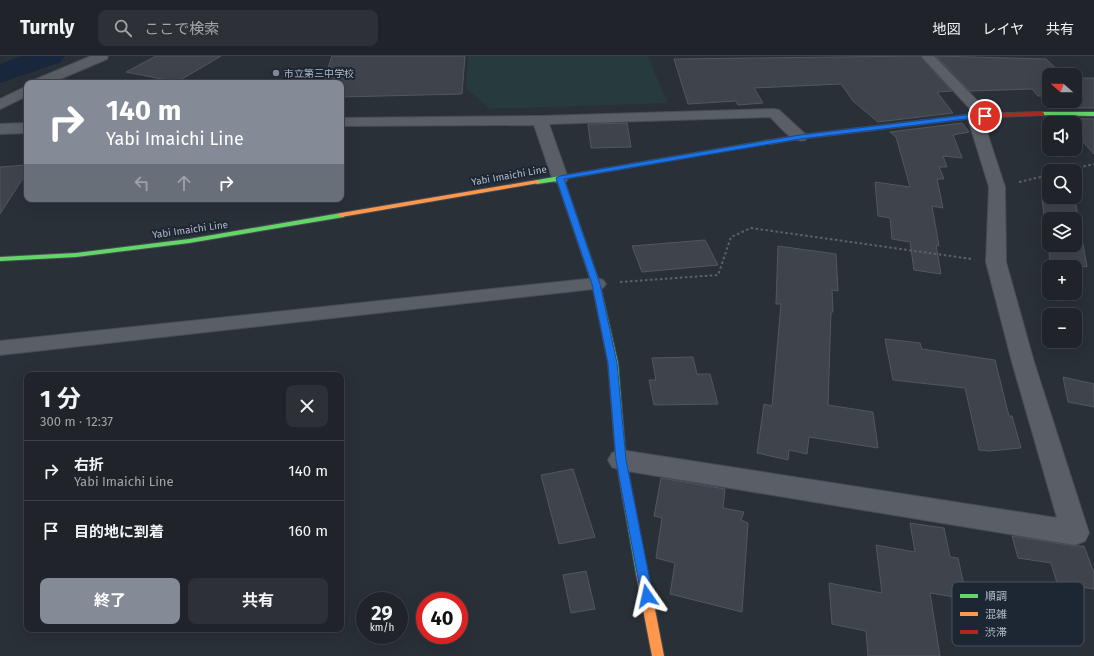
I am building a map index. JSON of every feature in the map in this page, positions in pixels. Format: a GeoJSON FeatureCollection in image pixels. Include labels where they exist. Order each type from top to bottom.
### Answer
{"type":"FeatureCollection","features":[{"type":"Feature","properties":{"kind":"main road","name":"Yabi Imaichi Line"},"geometry":{"type":"LineString","coordinates":[[0,259],[76,254],[189,241],[800,137],[980,116],[1062,113],[1094,114]]}},
{"type":"Feature","properties":{"kind":"main road"},"geometry":{"type":"LineString","coordinates":[[560,178],[596,284],[613,363],[621,460],[658,656]]}},
{"type":"Feature","properties":{"kind":"street"},"geometry":{"type":"LineString","coordinates":[[44,80],[102,56]]}},
{"type":"Feature","properties":{"kind":"street"},"geometry":{"type":"LineString","coordinates":[[621,460],[1075,533],[1023,362],[996,262],[998,187],[980,116],[927,56]]}},
{"type":"Feature","properties":{"kind":"street"},"geometry":{"type":"LineString","coordinates":[[0,106],[24,92]]}},
{"type":"Feature","properties":{"kind":"street"},"geometry":{"type":"LineString","coordinates":[[344,122],[540,120],[774,113],[800,137]]}},
{"type":"Feature","properties":{"kind":"street"},"geometry":{"type":"LineString","coordinates":[[540,120],[560,178]]}},
{"type":"Feature","properties":{"kind":"street"},"geometry":{"type":"LineString","coordinates":[[0,129],[24,128]]}},
{"type":"Feature","properties":{"kind":"street"},"geometry":{"type":"LineString","coordinates":[[0,348],[596,284]]}},
{"type":"Feature","properties":{"kind":"path"},"geometry":{"type":"LineString","coordinates":[[1082,167],[1094,164]]}},
{"type":"Feature","properties":{"kind":"path"},"geometry":{"type":"LineString","coordinates":[[998,187],[1042,177]]}},
{"type":"Feature","properties":{"kind":"path"},"geometry":{"type":"LineString","coordinates":[[596,284],[718,275],[731,237],[751,228],[996,262]]}},
{"type":"Feature","properties":{"kind":"green space"},"geometry":{"type":"Polygon","coordinates":[[[468,56],[648,56],[667,103],[490,109],[466,88],[468,56]]]}},
{"type":"Feature","properties":{"kind":"building"},"geometry":{"type":"Polygon","coordinates":[[[156,56],[221,56],[180,80],[167,80],[126,72],[156,56]]]}},
{"type":"Feature","properties":{"kind":"building"},"geometry":{"type":"Polygon","coordinates":[[[332,56],[465,56],[462,94],[344,97],[344,80],[324,80],[332,56]]]}},
{"type":"Feature","properties":{"kind":"building"},"geometry":{"type":"Polygon","coordinates":[[[920,56],[952,91],[937,92],[953,113],[878,122],[853,101],[841,84],[754,88],[763,103],[738,105],[736,101],[688,104],[674,59],[920,56]]]}},
{"type":"Feature","properties":{"kind":"building"},"geometry":{"type":"Polygon","coordinates":[[[936,56],[1046,59],[1056,68],[1042,68],[1042,97],[1038,96],[1032,89],[970,91],[936,56]]]}},
{"type":"Feature","properties":{"kind":"building"},"geometry":{"type":"Polygon","coordinates":[[[1082,78],[1094,78],[1094,108],[1082,108],[1082,78]]]}},
{"type":"Feature","properties":{"kind":"building"},"geometry":{"type":"Polygon","coordinates":[[[1082,119],[1094,119],[1094,154],[1082,141],[1082,119]]]}},
{"type":"Feature","properties":{"kind":"building"},"geometry":{"type":"Polygon","coordinates":[[[627,123],[631,147],[591,148],[588,124],[627,123]]]}},
{"type":"Feature","properties":{"kind":"building"},"geometry":{"type":"Polygon","coordinates":[[[962,123],[969,132],[953,135],[962,158],[943,156],[947,167],[939,167],[944,179],[937,179],[943,208],[932,206],[939,246],[936,245],[941,274],[914,270],[910,242],[892,239],[890,218],[878,216],[875,182],[910,187],[896,137],[890,132],[962,123]]]}},
{"type":"Feature","properties":{"kind":"building"},"geometry":{"type":"Polygon","coordinates":[[[24,165],[24,177],[0,214],[0,167],[24,165]]]}},
{"type":"Feature","properties":{"kind":"building"},"geometry":{"type":"Polygon","coordinates":[[[1043,204],[1070,204],[1076,205],[1077,212],[1044,212],[1043,204]]]}},
{"type":"Feature","properties":{"kind":"building"},"geometry":{"type":"Polygon","coordinates":[[[1082,239],[1087,267],[1082,266],[1082,260],[1050,260],[1049,252],[1082,252],[1082,239]]]}},
{"type":"Feature","properties":{"kind":"building"},"geometry":{"type":"Polygon","coordinates":[[[705,240],[718,265],[642,272],[632,246],[705,240]]]}},
{"type":"Feature","properties":{"kind":"building"},"geometry":{"type":"Polygon","coordinates":[[[778,246],[836,254],[838,291],[832,290],[833,312],[831,312],[828,405],[873,412],[878,448],[809,437],[807,454],[789,450],[788,460],[757,453],[764,404],[772,406],[781,304],[776,304],[778,246]]]}},
{"type":"Feature","properties":{"kind":"building"},"geometry":{"type":"Polygon","coordinates":[[[885,339],[920,343],[922,349],[995,360],[1009,416],[1012,416],[1021,448],[989,451],[979,450],[965,388],[893,380],[885,339]]]}},
{"type":"Feature","properties":{"kind":"building"},"geometry":{"type":"Polygon","coordinates":[[[693,357],[697,374],[710,374],[718,404],[654,405],[649,380],[656,380],[652,358],[693,357]]]}},
{"type":"Feature","properties":{"kind":"building"},"geometry":{"type":"Polygon","coordinates":[[[1063,377],[1094,384],[1094,407],[1068,402],[1063,377]]]}},
{"type":"Feature","properties":{"kind":"building"},"geometry":{"type":"Polygon","coordinates":[[[573,469],[595,537],[559,544],[541,475],[573,469]]]}},
{"type":"Feature","properties":{"kind":"building"},"geometry":{"type":"Polygon","coordinates":[[[661,478],[725,489],[723,508],[744,512],[741,520],[748,523],[742,612],[670,594],[675,563],[656,558],[662,518],[654,516],[661,478]]]}},
{"type":"Feature","properties":{"kind":"building"},"geometry":{"type":"Polygon","coordinates":[[[910,523],[944,528],[950,557],[958,558],[963,582],[952,582],[952,597],[930,593],[940,656],[868,656],[866,631],[832,624],[829,583],[882,593],[876,545],[915,552],[910,523]]]}},
{"type":"Feature","properties":{"kind":"building"},"geometry":{"type":"Polygon","coordinates":[[[1012,536],[1075,546],[1084,546],[1094,573],[1094,589],[1084,587],[1084,582],[1057,582],[1051,563],[1018,558],[1012,536]]]}},
{"type":"Feature","properties":{"kind":"building"},"geometry":{"type":"Polygon","coordinates":[[[586,571],[595,609],[571,613],[563,575],[586,571]]]}},
{"type":"Feature","properties":{"kind":"waterway"},"geometry":{"type":"LineString","coordinates":[[0,74],[50,56]]}},
{"type":"Feature","properties":{"kind":"traffic: fast"},"geometry":{"type":"LineString","coordinates":[[1042,114],[1094,114]]}},
{"type":"Feature","properties":{"kind":"traffic: fast"},"geometry":{"type":"LineString","coordinates":[[537,182],[770,142]]}},
{"type":"Feature","properties":{"kind":"traffic: fast"},"geometry":{"type":"LineString","coordinates":[[560,178],[596,284],[613,363],[621,460],[642,573]]}},
{"type":"Feature","properties":{"kind":"traffic: fast"},"geometry":{"type":"LineString","coordinates":[[0,259],[76,255],[189,241],[341,215]]}},
{"type":"Feature","properties":{"kind":"traffic: slow"},"geometry":{"type":"LineString","coordinates":[[341,215],[537,182]]}},
{"type":"Feature","properties":{"kind":"traffic: slow"},"geometry":{"type":"LineString","coordinates":[[642,573],[658,656]]}},
{"type":"Feature","properties":{"kind":"traffic: jam"},"geometry":{"type":"LineString","coordinates":[[770,142],[974,116],[1042,114]]}},
{"type":"Feature","properties":{"kind":"place","name":"市立第三中学校"},"geometry":{"type":"Point","coordinates":[276,73]}},
{"type":"Feature","properties":{"kind":"route"},"geometry":{"type":"LineString","coordinates":[[647,596],[621,460],[613,363],[596,284],[560,178],[800,137],[974,116],[985,116]]}}]}
